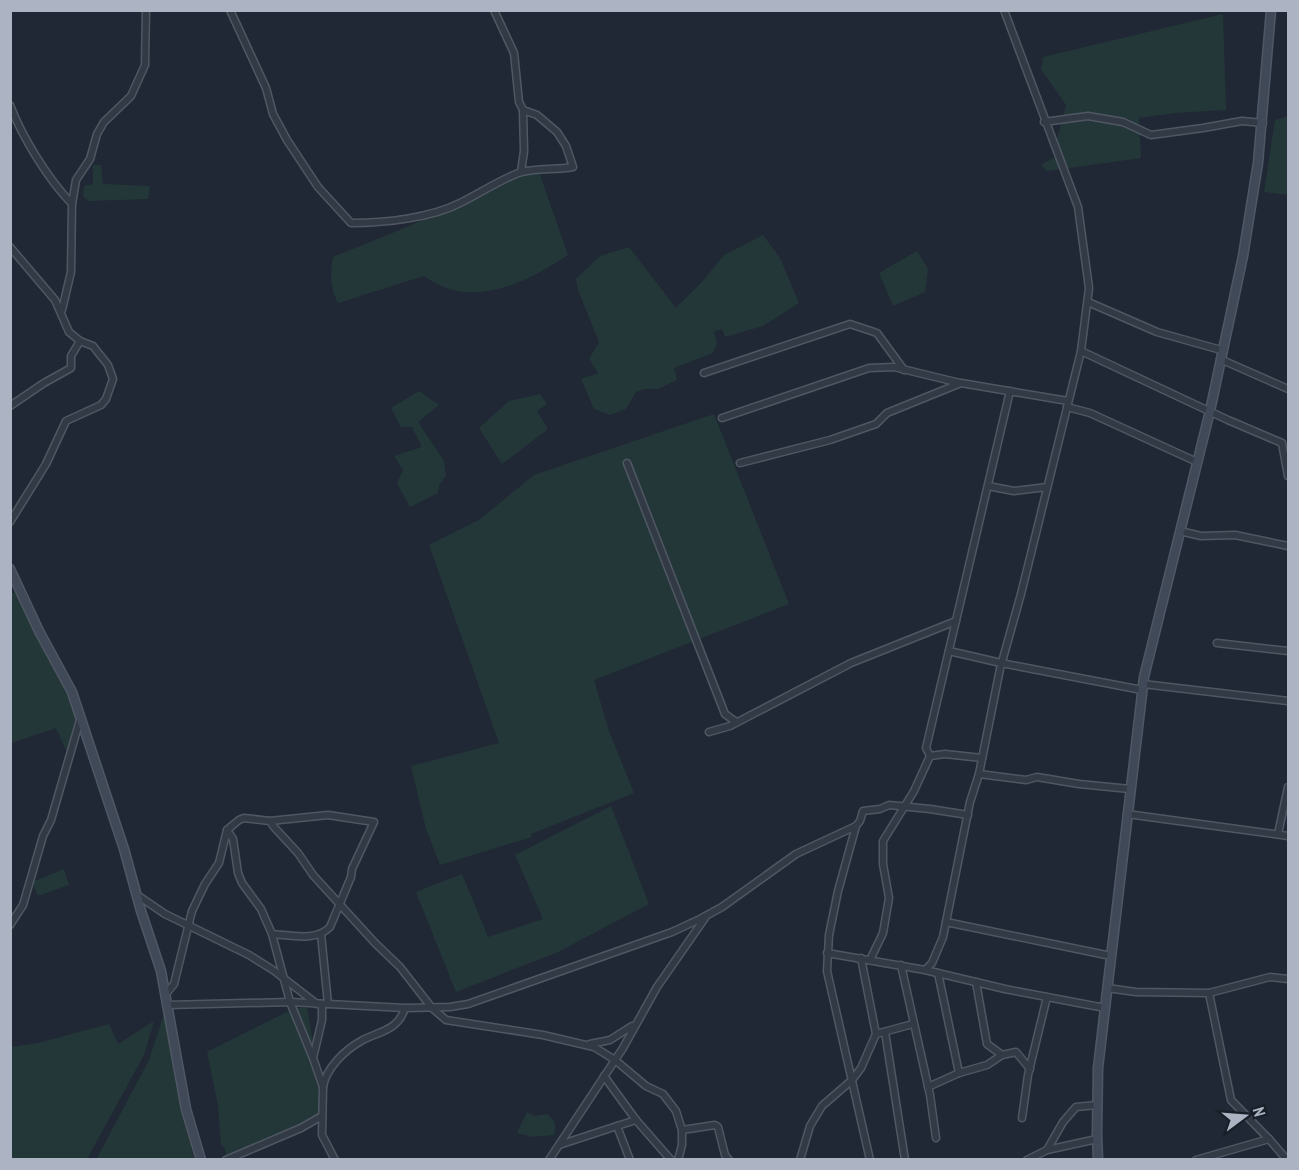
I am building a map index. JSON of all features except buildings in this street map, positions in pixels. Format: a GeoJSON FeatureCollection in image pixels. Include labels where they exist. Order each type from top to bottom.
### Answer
{"type":"FeatureCollection","features":[{"type":"Feature","properties":{"kind":"street"},"geometry":{"type":"LineString","coordinates":[[61,311],[71,272],[72,204],[76,180],[90,159],[97,134],[104,122],[131,96],[145,66],[146,10]]}},
{"type":"Feature","properties":{"kind":"street"},"geometry":{"type":"LineString","coordinates":[[230,10],[266,88],[273,114],[287,140],[318,187],[351,223],[387,222],[421,215],[457,205],[521,172],[573,167],[566,146],[557,132],[537,115],[523,110]]}},
{"type":"Feature","properties":{"kind":"street"},"geometry":{"type":"LineString","coordinates":[[494,10],[514,53],[517,97],[523,110],[524,151],[521,172]]}},
{"type":"Feature","properties":{"kind":"street"},"geometry":{"type":"LineString","coordinates":[[1098,1160],[1098,1068],[1142,687],[1210,411],[1243,256],[1263,123],[1271,10]]}},
{"type":"Feature","properties":{"kind":"street"},"geometry":{"type":"LineString","coordinates":[[925,970],[936,956],[946,922],[1001,663],[1019,602],[1081,351],[1088,302],[1089,288],[1078,207],[1044,122],[1005,11]]}},
{"type":"Feature","properties":{"kind":"street"},"geometry":{"type":"LineString","coordinates":[[10,105],[18,124],[52,181],[72,204]]}},
{"type":"Feature","properties":{"kind":"street"},"geometry":{"type":"LineString","coordinates":[[1044,122],[1088,116],[1123,122],[1151,135],[1242,121],[1263,123]]}},
{"type":"Feature","properties":{"kind":"street"},"geometry":{"type":"LineString","coordinates":[[10,247],[50,293],[61,311],[69,332],[80,341],[91,344],[108,365],[113,379],[101,405],[66,421],[45,464],[10,522]]}},
{"type":"Feature","properties":{"kind":"street"},"geometry":{"type":"LineString","coordinates":[[1088,302],[1157,332],[1221,355],[1288,389]]}},
{"type":"Feature","properties":{"kind":"street"},"geometry":{"type":"LineString","coordinates":[[704,374],[850,324],[877,333],[904,370]]}},
{"type":"Feature","properties":{"kind":"street"},"geometry":{"type":"LineString","coordinates":[[10,406],[71,368],[71,356],[80,341]]}},
{"type":"Feature","properties":{"kind":"street"},"geometry":{"type":"LineString","coordinates":[[1081,351],[1282,443],[1288,476]]}},
{"type":"Feature","properties":{"kind":"street"},"geometry":{"type":"LineString","coordinates":[[722,418],[869,368],[894,367],[1067,404],[1197,462]]}},
{"type":"Feature","properties":{"kind":"street"},"geometry":{"type":"LineString","coordinates":[[740,464],[830,440],[876,424],[887,413],[961,383]]}},
{"type":"Feature","properties":{"kind":"street"},"geometry":{"type":"LineString","coordinates":[[930,756],[926,748],[1010,391]]}},
{"type":"Feature","properties":{"kind":"street"},"geometry":{"type":"LineString","coordinates":[[627,463],[725,714],[736,723]]}},
{"type":"Feature","properties":{"kind":"street"},"geometry":{"type":"LineString","coordinates":[[988,486],[1014,491],[1047,487]]}},
{"type":"Feature","properties":{"kind":"street"},"geometry":{"type":"LineString","coordinates":[[1180,531],[1202,536],[1235,535],[1288,546]]}},
{"type":"Feature","properties":{"kind":"street"},"geometry":{"type":"LineString","coordinates":[[10,569],[39,631],[64,675],[81,717],[124,849],[161,971],[186,1109],[201,1160]]}},
{"type":"Feature","properties":{"kind":"street"},"geometry":{"type":"LineString","coordinates":[[709,732],[736,723],[851,663],[956,621]]}},
{"type":"Feature","properties":{"kind":"street"},"geometry":{"type":"LineString","coordinates":[[1216,642],[1288,651]]}},
{"type":"Feature","properties":{"kind":"street"},"geometry":{"type":"LineString","coordinates":[[949,651],[1001,663],[1142,687],[1288,701]]}},
{"type":"Feature","properties":{"kind":"street"},"geometry":{"type":"LineString","coordinates":[[10,926],[23,905],[81,717]]}},
{"type":"Feature","properties":{"kind":"street"},"geometry":{"type":"LineString","coordinates":[[930,756],[945,754],[982,758]]}},
{"type":"Feature","properties":{"kind":"street"},"geometry":{"type":"LineString","coordinates":[[870,960],[883,933],[889,898],[883,864],[883,841],[914,791],[930,756]]}},
{"type":"Feature","properties":{"kind":"street"},"geometry":{"type":"LineString","coordinates":[[979,774],[1026,780],[1037,777],[1130,789]]}},
{"type":"Feature","properties":{"kind":"street"},"geometry":{"type":"LineString","coordinates":[[1278,834],[1288,787]]}},
{"type":"Feature","properties":{"kind":"street"},"geometry":{"type":"LineString","coordinates":[[167,1005],[290,1002],[432,1008],[468,1004],[672,932],[707,916],[796,854],[856,826],[863,811],[880,809],[889,805],[968,815]]}},
{"type":"Feature","properties":{"kind":"street"},"geometry":{"type":"LineString","coordinates":[[1127,814],[1288,836]]}},
{"type":"Feature","properties":{"kind":"street"},"geometry":{"type":"LineString","coordinates":[[165,995],[174,984],[188,926],[199,895],[219,863],[227,830],[239,820],[244,818],[270,821],[328,815],[374,822],[355,861],[330,927],[321,934],[291,936],[272,934]]}},
{"type":"Feature","properties":{"kind":"street"},"geometry":{"type":"LineString","coordinates":[[270,821],[298,853],[313,875],[400,967],[432,1008],[450,1022],[530,1032],[586,1044],[599,1044],[610,1040],[634,1026]]}},
{"type":"Feature","properties":{"kind":"street"},"geometry":{"type":"LineString","coordinates":[[856,826],[838,891],[826,953],[826,971],[870,1160]]}},
{"type":"Feature","properties":{"kind":"street"},"geometry":{"type":"LineString","coordinates":[[227,830],[233,839],[238,873],[242,883],[261,909],[272,934],[290,1002],[322,1087]]}},
{"type":"Feature","properties":{"kind":"street"},"geometry":{"type":"LineString","coordinates":[[136,894],[165,914],[249,955],[323,1004]]}},
{"type":"Feature","properties":{"kind":"street"},"geometry":{"type":"LineString","coordinates":[[549,1160],[615,1060],[667,972],[707,916]]}},
{"type":"Feature","properties":{"kind":"street"},"geometry":{"type":"LineString","coordinates":[[946,922],[1111,956]]}},
{"type":"Feature","properties":{"kind":"street"},"geometry":{"type":"LineString","coordinates":[[313,1058],[322,1020],[321,934]]}},
{"type":"Feature","properties":{"kind":"street"},"geometry":{"type":"LineString","coordinates":[[826,953],[901,965],[1105,1008]]}},
{"type":"Feature","properties":{"kind":"street"},"geometry":{"type":"LineString","coordinates":[[800,1160],[810,1126],[822,1106],[852,1080],[861,1068],[876,1034],[861,958]]}},
{"type":"Feature","properties":{"kind":"street"},"geometry":{"type":"LineString","coordinates":[[901,965],[928,1087],[936,1138]]}},
{"type":"Feature","properties":{"kind":"street"},"geometry":{"type":"LineString","coordinates":[[938,973],[959,1073]]}},
{"type":"Feature","properties":{"kind":"street"},"geometry":{"type":"LineString","coordinates":[[1107,988],[1136,992],[1209,993],[1270,977],[1288,979]]}},
{"type":"Feature","properties":{"kind":"street"},"geometry":{"type":"LineString","coordinates":[[976,982],[987,1044],[1002,1055]]}},
{"type":"Feature","properties":{"kind":"street"},"geometry":{"type":"LineString","coordinates":[[1209,993],[1231,1100],[1287,1160]]}},
{"type":"Feature","properties":{"kind":"street"},"geometry":{"type":"LineString","coordinates":[[1022,1118],[1030,1069],[1047,997]]}},
{"type":"Feature","properties":{"kind":"street"},"geometry":{"type":"LineString","coordinates":[[335,1160],[322,1135],[322,1087],[325,1076],[360,1041],[389,1030],[400,1019],[405,1008]]}},
{"type":"Feature","properties":{"kind":"street"},"geometry":{"type":"LineString","coordinates":[[876,1034],[913,1024]]}},
{"type":"Feature","properties":{"kind":"street"},"geometry":{"type":"LineString","coordinates":[[885,1032],[905,1160]]}},
{"type":"Feature","properties":{"kind":"street"},"geometry":{"type":"LineString","coordinates":[[586,1044],[615,1060],[640,1081],[663,1094],[676,1111],[682,1130],[682,1145],[678,1160]]}},
{"type":"Feature","properties":{"kind":"street"},"geometry":{"type":"LineString","coordinates":[[928,1087],[959,1073],[987,1065],[1002,1055],[1016,1052],[1030,1069]]}},
{"type":"Feature","properties":{"kind":"street"},"geometry":{"type":"LineString","coordinates":[[604,1076],[636,1120],[671,1160]]}},
{"type":"Feature","properties":{"kind":"street"},"geometry":{"type":"LineString","coordinates":[[1047,1150],[1063,1122],[1076,1107],[1097,1105]]}},
{"type":"Feature","properties":{"kind":"street"},"geometry":{"type":"LineString","coordinates":[[226,1160],[301,1128],[322,1116]]}},
{"type":"Feature","properties":{"kind":"street"},"geometry":{"type":"LineString","coordinates":[[559,1145],[636,1120]]}},
{"type":"Feature","properties":{"kind":"street"},"geometry":{"type":"LineString","coordinates":[[617,1126],[630,1160]]}},
{"type":"Feature","properties":{"kind":"street"},"geometry":{"type":"LineString","coordinates":[[682,1130],[718,1126],[725,1155],[729,1160]]}},
{"type":"Feature","properties":{"kind":"street"},"geometry":{"type":"LineString","coordinates":[[1196,1160],[1269,1139]]}},
{"type":"Feature","properties":{"kind":"street"},"geometry":{"type":"LineString","coordinates":[[1027,1160],[1047,1150],[1097,1140]]}},
{"type":"Feature","properties":{"kind":"street"},"geometry":{"type":"LineString","coordinates":[[1280,1151],[1288,1149]]}},
{"type":"Feature","properties":{"kind":"shaded area"},"geometry":{"type":"Polygon","coordinates":[[[1223,14],[1226,110],[1139,118],[1141,158],[1047,171],[1041,165],[1058,155],[1055,147],[1066,105],[1041,69],[1043,57],[1223,14]]]}},
{"type":"Feature","properties":{"kind":"shaded area"},"geometry":{"type":"Polygon","coordinates":[[[1288,116],[1288,195],[1264,192],[1275,120],[1288,116]]]}},
{"type":"Feature","properties":{"kind":"shaded area"},"geometry":{"type":"Polygon","coordinates":[[[93,165],[101,165],[103,184],[150,186],[148,199],[89,201],[83,197],[84,186],[93,184],[93,165]]]}},
{"type":"Feature","properties":{"kind":"shaded area"},"geometry":{"type":"Polygon","coordinates":[[[539,172],[568,255],[534,275],[498,289],[479,292],[460,291],[442,286],[424,276],[338,303],[331,281],[333,257],[523,175],[539,172]]]}},
{"type":"Feature","properties":{"kind":"shaded area"},"geometry":{"type":"Polygon","coordinates":[[[763,235],[780,258],[799,303],[763,326],[725,337],[722,329],[714,332],[717,343],[713,353],[674,368],[677,380],[658,389],[636,392],[626,409],[610,415],[594,409],[581,379],[598,373],[589,359],[599,342],[578,290],[576,279],[600,256],[629,247],[676,308],[702,282],[724,255],[763,235]]]}},
{"type":"Feature","properties":{"kind":"shaded area"},"geometry":{"type":"Polygon","coordinates":[[[917,251],[928,269],[925,292],[893,306],[879,273],[917,251]]]}},
{"type":"Feature","properties":{"kind":"shaded area"},"geometry":{"type":"Polygon","coordinates":[[[419,391],[439,405],[418,422],[444,461],[446,475],[439,486],[438,493],[410,507],[397,483],[403,470],[394,456],[422,447],[412,427],[401,427],[391,408],[419,391]]]}},
{"type":"Feature","properties":{"kind":"shaded area"},"geometry":{"type":"Polygon","coordinates":[[[540,394],[547,404],[537,411],[548,429],[502,464],[479,428],[509,401],[540,394]]]}},
{"type":"Feature","properties":{"kind":"shaded area"},"geometry":{"type":"Polygon","coordinates":[[[714,414],[789,604],[594,680],[609,731],[634,793],[531,834],[532,837],[440,865],[426,829],[411,766],[499,743],[429,545],[479,520],[534,475],[714,414]]]}},
{"type":"Feature","properties":{"kind":"shaded area"},"geometry":{"type":"Polygon","coordinates":[[[10,593],[17,593],[60,676],[77,719],[67,752],[56,728],[11,743],[10,593]]]}},
{"type":"Feature","properties":{"kind":"shaded area"},"geometry":{"type":"Polygon","coordinates":[[[611,806],[649,904],[558,952],[456,992],[416,892],[462,874],[488,937],[543,919],[515,855],[611,806]]]}},
{"type":"Feature","properties":{"kind":"shaded area"},"geometry":{"type":"Polygon","coordinates":[[[64,869],[69,885],[38,896],[32,882],[64,869]]]}},
{"type":"Feature","properties":{"kind":"shaded area"},"geometry":{"type":"Polygon","coordinates":[[[295,1008],[307,1008],[321,1087],[321,1119],[227,1159],[225,1149],[221,1144],[218,1105],[207,1052],[295,1008]]]}},
{"type":"Feature","properties":{"kind":"shaded area"},"geometry":{"type":"Polygon","coordinates":[[[165,1011],[194,1159],[96,1160],[149,1060],[165,1011]]]}},
{"type":"Feature","properties":{"kind":"shaded area"},"geometry":{"type":"Polygon","coordinates":[[[154,1021],[144,1055],[87,1159],[11,1159],[11,1047],[38,1043],[109,1024],[118,1044],[154,1021]]]}},
{"type":"Feature","properties":{"kind":"shaded area"},"geometry":{"type":"Polygon","coordinates":[[[527,1112],[534,1116],[547,1114],[552,1118],[556,1128],[554,1135],[532,1137],[517,1133],[527,1112]]]}}]}
